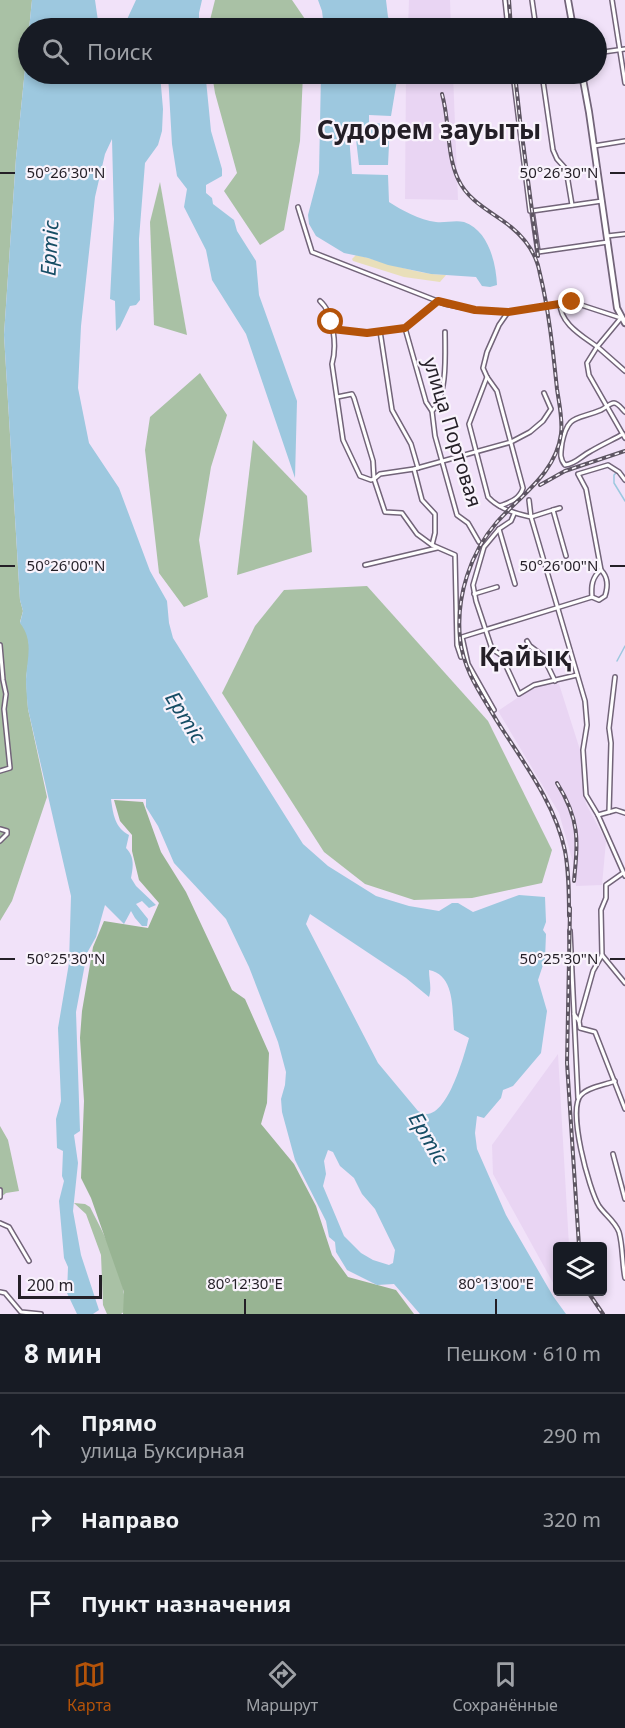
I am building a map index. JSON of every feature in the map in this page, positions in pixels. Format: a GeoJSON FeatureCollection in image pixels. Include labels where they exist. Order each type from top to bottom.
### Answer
{"type":"FeatureCollection","features":[{"type":"Feature","properties":{"kind":"main road"},"geometry":{"type":"LineString","coordinates":[[568,0],[571,18]]}},
{"type":"Feature","properties":{"kind":"main road"},"geometry":{"type":"LineString","coordinates":[[584,84],[617,308],[623,320]]}},
{"type":"Feature","properties":{"kind":"street"},"geometry":{"type":"LineString","coordinates":[[505,0],[507,18]]}},
{"type":"Feature","properties":{"kind":"street"},"geometry":{"type":"LineString","coordinates":[[532,0],[535,18]]}},
{"type":"Feature","properties":{"kind":"street"},"geometry":{"type":"LineString","coordinates":[[612,0],[625,83]]}},
{"type":"Feature","properties":{"kind":"street"},"geometry":{"type":"LineString","coordinates":[[607,51],[625,49]]}},
{"type":"Feature","properties":{"kind":"street"},"geometry":{"type":"LineString","coordinates":[[514,84],[530,211],[532,211],[538,252],[608,243]]}},
{"type":"Feature","properties":{"kind":"street"},"geometry":{"type":"LineString","coordinates":[[543,84],[553,150],[566,169],[572,205]]}},
{"type":"Feature","properties":{"kind":"street"},"geometry":{"type":"LineString","coordinates":[[594,146],[625,141]]}},
{"type":"Feature","properties":{"kind":"street"},"geometry":{"type":"LineString","coordinates":[[532,211],[602,201]]}},
{"type":"Feature","properties":{"kind":"street"},"geometry":{"type":"LineString","coordinates":[[298,207],[312,252],[438,301],[475,310],[508,312],[572,302],[623,320],[597,346],[587,363],[589,375],[606,407],[624,436],[590,451],[570,465],[562,463],[560,455],[568,424],[581,415],[606,407],[615,403],[625,412]]}},
{"type":"Feature","properties":{"kind":"street"},"geometry":{"type":"LineString","coordinates":[[607,236],[625,234]]}},
{"type":"Feature","properties":{"kind":"street"},"geometry":{"type":"LineString","coordinates":[[320,301],[325,306],[332,329],[334,353],[332,364],[342,440],[360,476],[371,480],[380,474],[416,469],[511,442],[530,432],[543,421],[551,409],[544,393]]}},
{"type":"Feature","properties":{"kind":"street"},"geometry":{"type":"LineString","coordinates":[[332,329],[359,333],[405,328],[438,301]]}},
{"type":"Feature","properties":{"kind":"street"},"geometry":{"type":"LineString","coordinates":[[560,303],[560,311],[573,329],[597,346],[625,372]]}},
{"type":"Feature","properties":{"kind":"street"},"geometry":{"type":"LineString","coordinates":[[499,506],[519,497],[523,488],[497,391],[483,368],[487,352],[499,325],[508,312]]}},
{"type":"Feature","properties":{"kind":"street","name":"улица Портовая"},"geometry":{"type":"LineString","coordinates":[[405,328],[426,402],[432,411],[435,436],[457,515],[468,523],[479,542]]}},
{"type":"Feature","properties":{"kind":"street"},"geometry":{"type":"LineString","coordinates":[[381,332],[392,410],[411,444],[422,500],[435,514],[435,533],[432,545]]}},
{"type":"Feature","properties":{"kind":"street"},"geometry":{"type":"LineString","coordinates":[[432,411],[437,405],[444,375],[445,332]]}},
{"type":"Feature","properties":{"kind":"street"},"geometry":{"type":"LineString","coordinates":[[487,377],[469,424],[488,498],[514,514],[531,517],[560,508]]}},
{"type":"Feature","properties":{"kind":"street"},"geometry":{"type":"LineString","coordinates":[[337,397],[352,394],[354,398],[373,461],[374,479],[385,512],[402,513],[417,534],[432,545],[454,555],[457,645],[461,657]]}},
{"type":"Feature","properties":{"kind":"street"},"geometry":{"type":"LineString","coordinates":[[494,710],[468,664],[462,636],[592,597],[599,600],[605,596],[606,578],[601,570],[586,489],[578,474],[608,465],[619,472],[625,480]]}},
{"type":"Feature","properties":{"kind":"street"},"geometry":{"type":"LineString","coordinates":[[529,500],[531,517],[586,709],[587,725],[583,750],[586,795],[598,815],[624,874],[606,885],[606,898],[601,910],[602,955],[593,971],[579,1021],[580,1028],[595,1032],[625,1109]]}},
{"type":"Feature","properties":{"kind":"street"},"geometry":{"type":"LineString","coordinates":[[553,510],[566,556]]}},
{"type":"Feature","properties":{"kind":"street","name":"улица Портовая"},"geometry":{"type":"LineString","coordinates":[[514,514],[511,521],[490,539],[481,554],[473,582],[474,594],[492,649],[501,655],[519,694],[534,686],[555,681]]}},
{"type":"Feature","properties":{"kind":"street"},"geometry":{"type":"LineString","coordinates":[[499,529],[515,584]]}},
{"type":"Feature","properties":{"kind":"street"},"geometry":{"type":"LineString","coordinates":[[365,565],[438,548]]}},
{"type":"Feature","properties":{"kind":"street"},"geometry":{"type":"LineString","coordinates":[[592,597],[594,577],[601,570]]}},
{"type":"Feature","properties":{"kind":"street"},"geometry":{"type":"LineString","coordinates":[[474,594],[497,587]]}},
{"type":"Feature","properties":{"kind":"street"},"geometry":{"type":"LineString","coordinates":[[527,641],[543,656],[555,681],[578,675]]}},
{"type":"Feature","properties":{"kind":"street"},"geometry":{"type":"LineString","coordinates":[[0,645],[6,694],[2,709],[10,768],[0,771]]}},
{"type":"Feature","properties":{"kind":"street"},"geometry":{"type":"LineString","coordinates":[[609,812],[611,738],[609,728],[615,677]]}},
{"type":"Feature","properties":{"kind":"street"},"geometry":{"type":"LineString","coordinates":[[0,741],[7,740]]}},
{"type":"Feature","properties":{"kind":"street"},"geometry":{"type":"LineString","coordinates":[[598,815],[619,810],[625,813]]}},
{"type":"Feature","properties":{"kind":"street"},"geometry":{"type":"LineString","coordinates":[[0,828],[7,831],[7,834],[0,841]]}},
{"type":"Feature","properties":{"kind":"street"},"geometry":{"type":"LineString","coordinates":[[570,931],[578,1100],[577,1134],[587,1176],[598,1203],[619,1233],[625,1278]]}},
{"type":"Feature","properties":{"kind":"street"},"geometry":{"type":"LineString","coordinates":[[602,955],[625,982]]}},
{"type":"Feature","properties":{"kind":"street"},"geometry":{"type":"LineString","coordinates":[[574,1014],[579,1021]]}},
{"type":"Feature","properties":{"kind":"street"},"geometry":{"type":"LineString","coordinates":[[578,1100],[584,1092],[615,1081]]}},
{"type":"Feature","properties":{"kind":"street"},"geometry":{"type":"LineString","coordinates":[[613,1154],[625,1199]]}},
{"type":"Feature","properties":{"kind":"street"},"geometry":{"type":"LineString","coordinates":[[0,1197],[1,1190]]}},
{"type":"Feature","properties":{"kind":"street"},"geometry":{"type":"LineString","coordinates":[[0,1222],[9,1227],[29,1261]]}},
{"type":"Feature","properties":{"kind":"street"},"geometry":{"type":"LineString","coordinates":[[0,1292],[5,1293],[21,1312],[41,1314]]}},
{"type":"Feature","properties":{"kind":"shaded area"},"geometry":{"type":"Polygon","coordinates":[[[409,0],[450,0],[451,18],[408,18],[409,0]]]}},
{"type":"Feature","properties":{"kind":"shaded area","name":"Судорем зауыты"},"geometry":{"type":"Polygon","coordinates":[[[406,84],[453,84],[458,200],[405,199],[406,84]]]}},
{"type":"Feature","properties":{"kind":"shaded area"},"geometry":{"type":"Polygon","coordinates":[[[559,684],[582,756],[586,804],[606,841],[602,885],[576,886],[574,866],[559,813],[498,711],[536,685],[559,684]]]}},
{"type":"Feature","properties":{"kind":"shaded area"},"geometry":{"type":"Polygon","coordinates":[[[558,1054],[569,1242],[553,1242],[553,1283],[493,1174],[492,1145],[558,1054]]]}},
{"type":"Feature","properties":{"kind":"green space"},"geometry":{"type":"Polygon","coordinates":[[[0,0],[32,0],[30,18],[18,18],[18,84],[23,84],[4,335],[20,600],[23,611],[20,622],[27,632],[30,650],[26,678],[28,709],[47,797],[12,901],[0,921],[0,0]]]}},
{"type":"Feature","properties":{"kind":"green space"},"geometry":{"type":"Polygon","coordinates":[[[215,0],[292,0],[304,18],[210,18],[215,0]]]}},
{"type":"Feature","properties":{"kind":"green space"},"geometry":{"type":"Polygon","coordinates":[[[214,84],[303,84],[300,141],[284,230],[260,245],[224,191],[237,173],[214,84]]]}},
{"type":"Feature","properties":{"kind":"green space"},"geometry":{"type":"Polygon","coordinates":[[[160,182],[187,335],[154,325],[150,222],[160,182]]]}},
{"type":"Feature","properties":{"kind":"green space"},"geometry":{"type":"Polygon","coordinates":[[[200,373],[227,415],[211,467],[199,540],[208,597],[184,607],[159,573],[145,450],[150,417],[200,373]]]}},
{"type":"Feature","properties":{"kind":"green space"},"geometry":{"type":"Polygon","coordinates":[[[253,440],[307,496],[312,552],[237,575],[253,440]]]}},
{"type":"Feature","properties":{"kind":"green space"},"geometry":{"type":"Polygon","coordinates":[[[367,586],[488,721],[552,850],[542,883],[472,898],[414,900],[365,884],[324,852],[222,693],[255,626],[284,590],[367,586]]]}},
{"type":"Feature","properties":{"kind":"green space"},"geometry":{"type":"Polygon","coordinates":[[[114,800],[143,802],[161,852],[186,892],[232,990],[245,999],[269,1053],[267,1103],[261,1124],[294,1164],[316,1206],[332,1255],[348,1277],[396,1290],[414,1314],[123,1314],[124,1292],[91,1198],[81,1178],[84,1101],[80,1038],[82,1011],[93,947],[104,921],[148,928],[159,903],[139,880],[132,851],[132,835],[120,821],[114,800]]]}},
{"type":"Feature","properties":{"kind":"green space"},"geometry":{"type":"Polygon","coordinates":[[[0,1126],[8,1140],[19,1191],[6,1193],[0,1198],[0,1126]]]}},
{"type":"Feature","properties":{"kind":"green space"},"geometry":{"type":"Polygon","coordinates":[[[74,1203],[90,1207],[114,1257],[124,1297],[125,1311],[121,1314],[107,1314],[103,1305],[101,1255],[86,1214],[74,1203]]]}},
{"type":"Feature","properties":{"kind":"sand"},"geometry":{"type":"Polygon","coordinates":[[[356,255],[411,270],[446,275],[440,282],[404,277],[353,261],[356,255]]]}},
{"type":"Feature","properties":{"kind":"water"},"geometry":{"type":"Polygon","coordinates":[[[32,0],[95,0],[98,18],[30,18],[32,0]]]}},
{"type":"Feature","properties":{"kind":"water"},"geometry":{"type":"Polygon","coordinates":[[[136,0],[202,0],[199,18],[128,18],[136,0]]]}},
{"type":"Feature","properties":{"kind":"water"},"geometry":{"type":"Polygon","coordinates":[[[318,0],[386,0],[389,18],[323,18],[318,0]]]}},
{"type":"Feature","properties":{"kind":"water","name":"Ертіс"},"geometry":{"type":"Polygon","coordinates":[[[23,84],[161,84],[162,131],[158,145],[145,163],[139,239],[140,300],[136,305],[130,306],[116,331],[115,301],[110,299],[114,219],[112,139],[105,154],[95,197],[81,326],[78,388],[89,443],[119,488],[150,571],[167,601],[173,638],[303,844],[328,866],[376,896],[409,906],[439,911],[452,903],[458,903],[473,912],[519,895],[545,897],[546,922],[543,930],[546,934],[545,959],[538,980],[547,1011],[541,1053],[513,1086],[503,1090],[501,1098],[484,1118],[477,1116],[475,1133],[477,1149],[506,1215],[566,1314],[420,1314],[394,1284],[377,1285],[347,1270],[336,1252],[335,1242],[329,1237],[326,1221],[295,1160],[282,1112],[281,1099],[286,1072],[278,1042],[249,967],[226,919],[174,863],[158,826],[146,807],[146,799],[111,799],[118,824],[129,835],[126,848],[132,859],[131,878],[156,905],[149,908],[142,901],[136,904],[148,919],[147,926],[142,926],[131,911],[124,924],[105,905],[96,937],[87,953],[76,1012],[80,1131],[74,1135],[78,1163],[73,1211],[81,1255],[99,1310],[93,1314],[77,1314],[67,1293],[68,1267],[64,1258],[59,1201],[64,1181],[62,1176],[63,1151],[57,1148],[56,1119],[61,1101],[58,1028],[69,963],[71,896],[28,709],[26,679],[28,643],[20,623],[23,611],[20,600],[4,335],[23,84]],[[310,914],[306,924],[378,1063],[418,1111],[427,1114],[435,1111],[449,1094],[469,1038],[454,1030],[448,986],[437,973],[429,970],[429,997],[406,978],[310,914]],[[328,1150],[324,1161],[326,1174],[323,1186],[344,1236],[361,1253],[373,1260],[389,1265],[393,1263],[395,1250],[375,1209],[362,1194],[354,1178],[340,1166],[333,1152],[328,1150]]]}},
{"type":"Feature","properties":{"kind":"water"},"geometry":{"type":"Polygon","coordinates":[[[169,84],[206,84],[211,131],[222,176],[206,185],[206,193],[212,198],[213,204],[234,220],[237,231],[256,261],[259,295],[297,401],[295,478],[246,334],[212,280],[206,250],[184,207],[187,189],[177,176],[172,144],[169,84]]]}},
{"type":"Feature","properties":{"kind":"water"},"geometry":{"type":"Polygon","coordinates":[[[321,84],[396,84],[391,116],[369,115],[369,123],[390,124],[388,165],[359,165],[354,122],[348,123],[352,174],[388,175],[389,202],[430,221],[461,221],[472,226],[485,239],[489,248],[495,267],[497,285],[482,286],[476,277],[431,274],[388,265],[344,253],[316,236],[309,224],[308,215],[319,173],[321,84]]]}},
{"type":"Feature","properties":{"kind":"waterway"},"geometry":{"type":"LineString","coordinates":[[617,472],[614,475],[614,483],[625,501]]}},
{"type":"Feature","properties":{"kind":"waterway"},"geometry":{"type":"LineString","coordinates":[[617,661],[625,646]]}},
{"type":"Feature","properties":{"kind":"railway"},"geometry":{"type":"LineString","coordinates":[[509,0],[510,18]]}},
{"type":"Feature","properties":{"kind":"railway"},"geometry":{"type":"LineString","coordinates":[[516,84],[538,256]]}},
{"type":"Feature","properties":{"kind":"railway"},"geometry":{"type":"LineString","coordinates":[[442,94],[452,159],[458,179],[472,198],[517,232],[525,241],[535,257],[539,270],[548,317],[561,417],[558,448],[545,472],[497,522],[479,547],[463,591],[459,623],[462,650],[474,681],[537,783],[554,816],[565,851],[569,916]]}},
{"type":"Feature","properties":{"kind":"railway"},"geometry":{"type":"LineString","coordinates":[[540,485],[565,471],[625,451]]}},
{"type":"Feature","properties":{"kind":"railway"},"geometry":{"type":"LineString","coordinates":[[557,783],[570,808],[576,830],[574,881]]}},
{"type":"Feature","properties":{"kind":"railway"},"geometry":{"type":"LineString","coordinates":[[570,908],[567,1063],[579,1242]]}},
{"type":"Feature","properties":{"kind":"railway"},"geometry":{"type":"LineString","coordinates":[[591,1296],[603,1314]]}},
{"type":"Feature","properties":{"kind":"district","name":"Судорем зауыты"},"geometry":{"type":"Point","coordinates":[429,129]}},
{"type":"Feature","properties":{"kind":"district","name":"Қайық"},"geometry":{"type":"Point","coordinates":[525,656]}},
{"type":"Feature","properties":{"kind":"route"},"geometry":{"type":"LineString","coordinates":[[331,322],[332,329],[367,333],[405,328],[438,301],[475,310],[508,312],[572,302]]}}]}
